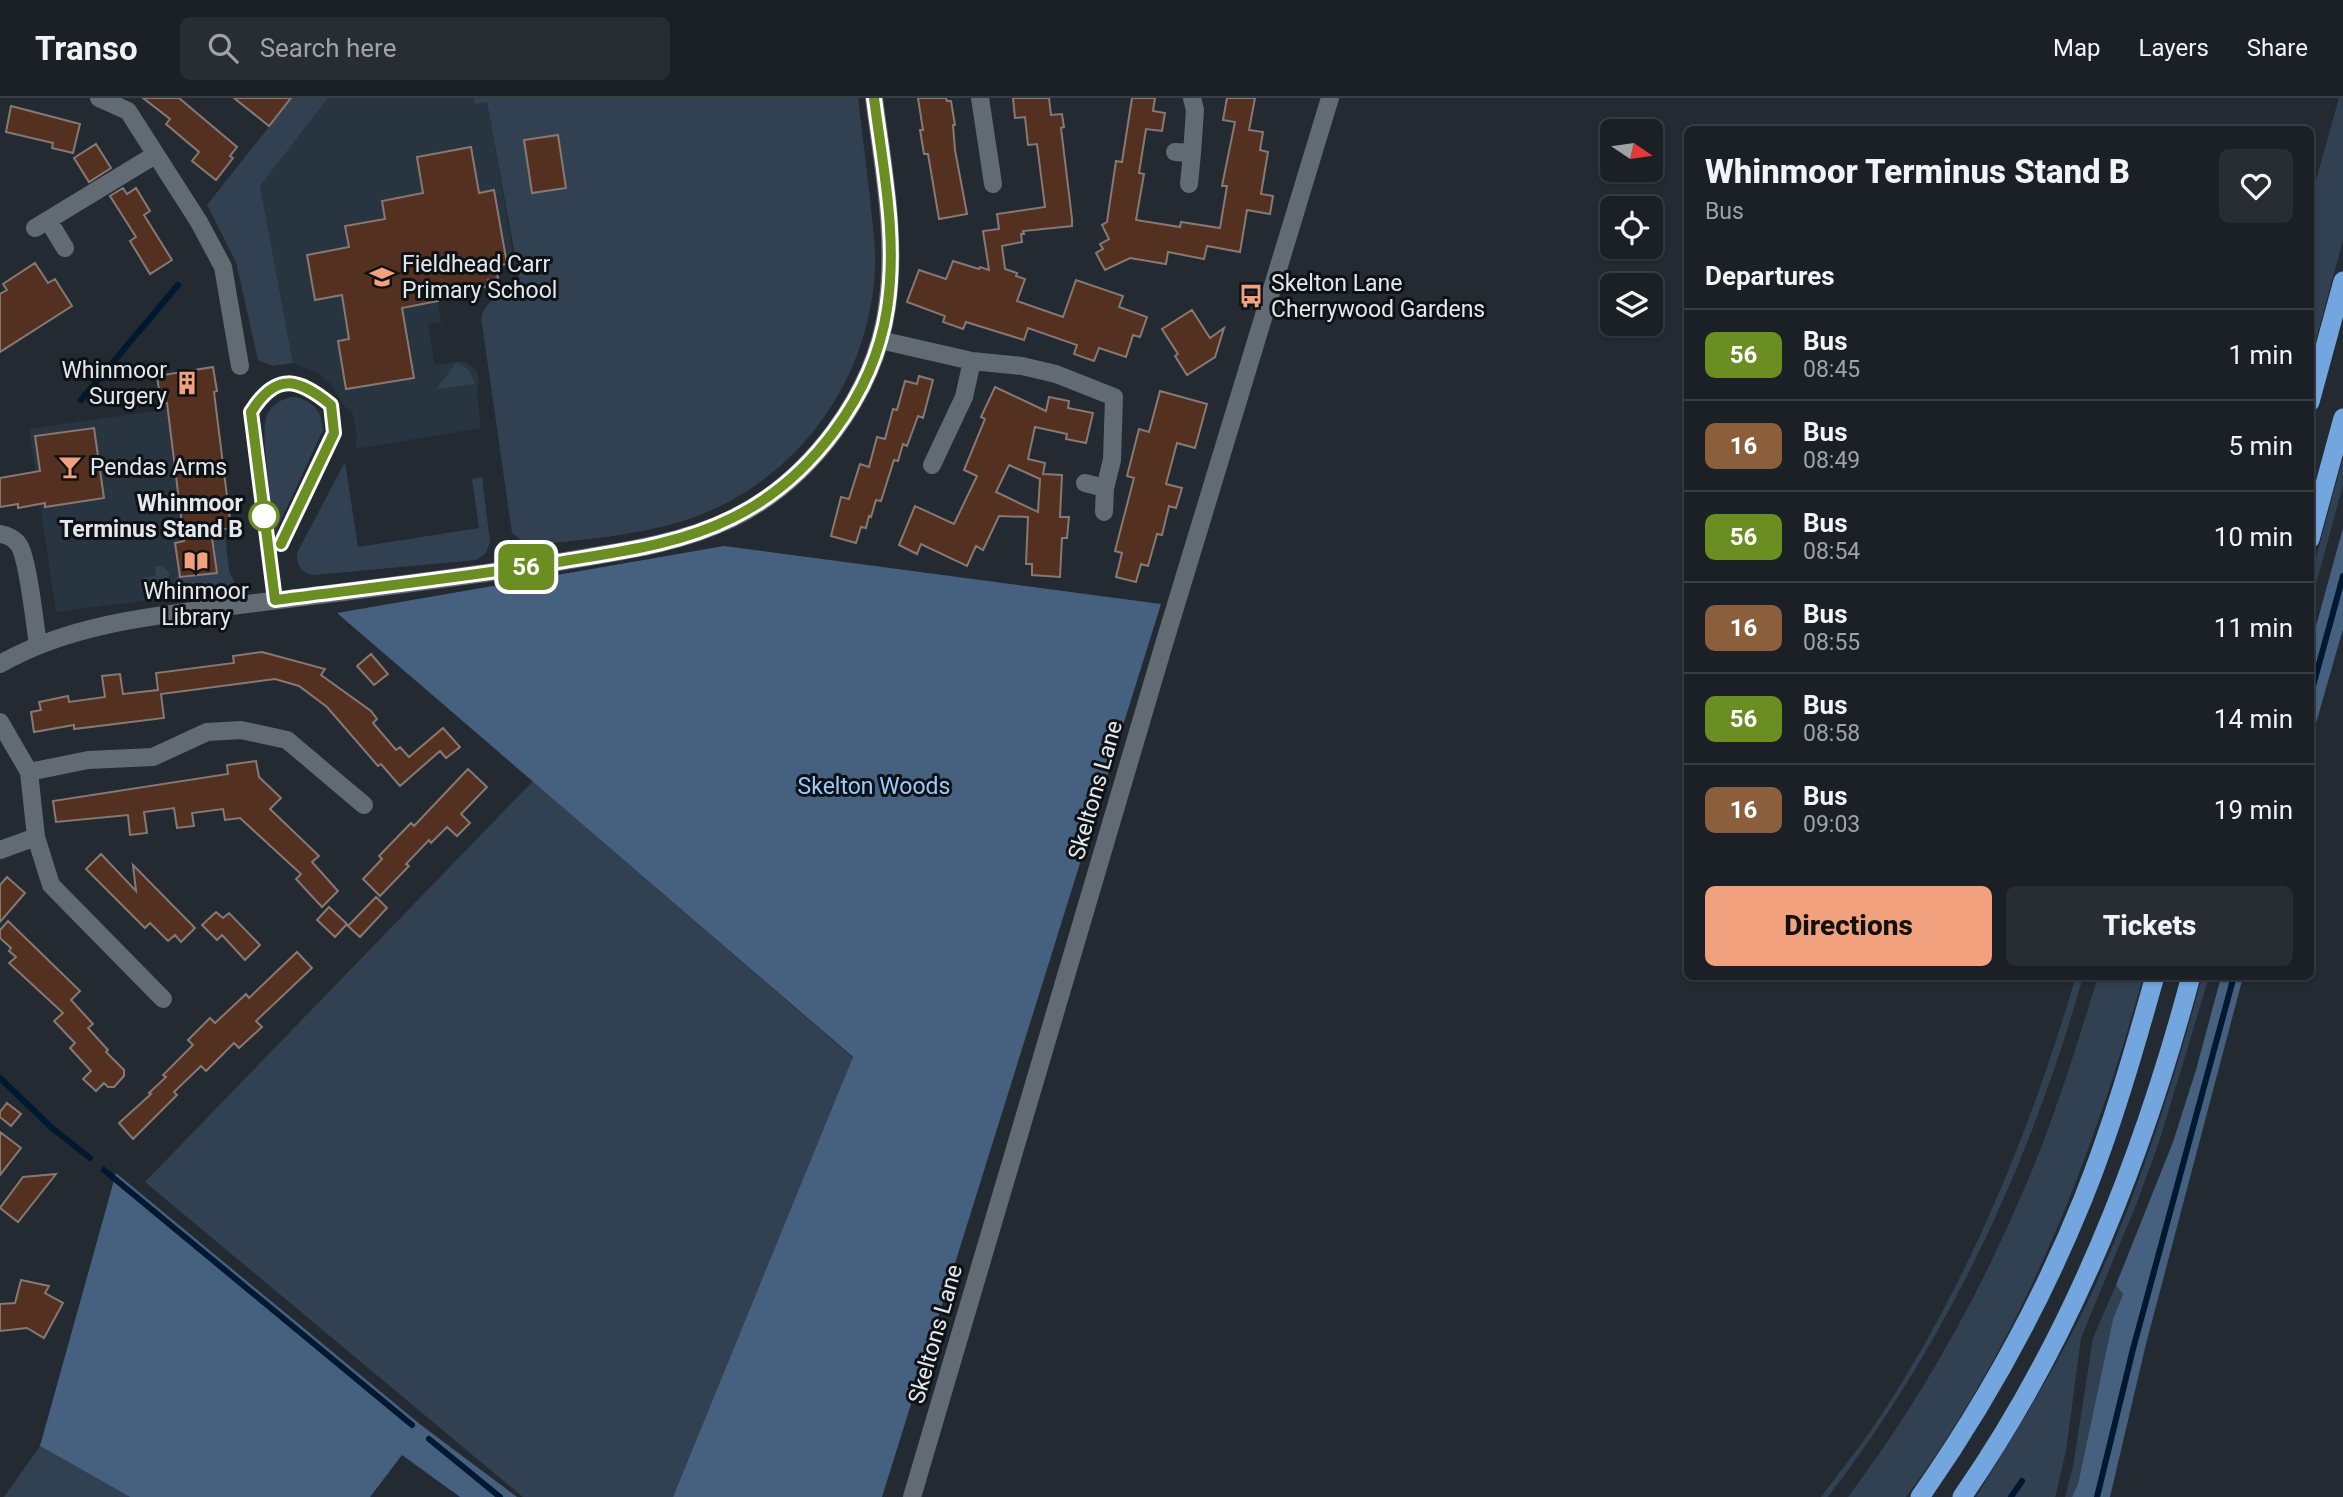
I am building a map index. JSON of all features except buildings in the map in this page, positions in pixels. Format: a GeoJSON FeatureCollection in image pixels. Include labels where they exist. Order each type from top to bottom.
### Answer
{"type":"FeatureCollection","features":[{"type":"Feature","properties":{"kind":"highway"},"geometry":{"type":"LineString","coordinates":[[2314,387],[2343,281]]}},
{"type":"Feature","properties":{"kind":"highway"},"geometry":{"type":"LineString","coordinates":[[2314,524],[2343,418]]}},
{"type":"Feature","properties":{"kind":"highway"},"geometry":{"type":"LineString","coordinates":[[1920,1497],[1984,1399],[2053,1267],[2083,1199],[2108,1131],[2154,980]]}},
{"type":"Feature","properties":{"kind":"highway"},"geometry":{"type":"LineString","coordinates":[[1962,1497],[2015,1414],[2091,1268],[2116,1209],[2143,1132],[2174,1040],[2189,980]]}},
{"type":"Feature","properties":{"kind":"street"},"geometry":{"type":"LineString","coordinates":[[99,98],[128,111],[199,222],[223,267],[240,366]]}},
{"type":"Feature","properties":{"kind":"street"},"geometry":{"type":"LineString","coordinates":[[0,664],[38,645],[100,626],[640,549],[706,530],[753,506],[801,470],[842,419],[859,391],[880,340],[887,310],[892,248],[874,98]]}},
{"type":"Feature","properties":{"kind":"street"},"geometry":{"type":"LineString","coordinates":[[980,98],[993,184]]}},
{"type":"Feature","properties":{"kind":"street"},"geometry":{"type":"LineString","coordinates":[[1189,184],[1183,152],[1195,110],[1192,98]]}},
{"type":"Feature","properties":{"kind":"street","name":"Skeltons Lane"},"geometry":{"type":"LineString","coordinates":[[912,1497],[1160,658],[1330,98]]}},
{"type":"Feature","properties":{"kind":"street"},"geometry":{"type":"LineString","coordinates":[[65,248],[41,224],[155,155]]}},
{"type":"Feature","properties":{"kind":"street"},"geometry":{"type":"LineString","coordinates":[[880,340],[972,361],[1027,367],[1056,374],[1114,397],[1112,460],[1105,488],[1104,512]]}},
{"type":"Feature","properties":{"kind":"street"},"geometry":{"type":"LineString","coordinates":[[932,465],[964,397],[972,361]]}},
{"type":"Feature","properties":{"kind":"street"},"geometry":{"type":"LineString","coordinates":[[1085,482],[1105,488]]}},
{"type":"Feature","properties":{"kind":"street"},"geometry":{"type":"LineString","coordinates":[[0,534],[7,535],[19,544],[24,559],[38,645]]}},
{"type":"Feature","properties":{"kind":"street"},"geometry":{"type":"LineString","coordinates":[[0,722],[29,772],[36,837],[51,886],[163,999]]}},
{"type":"Feature","properties":{"kind":"street"},"geometry":{"type":"LineString","coordinates":[[29,772],[88,760],[153,757],[207,732],[241,730],[287,740],[364,805]]}},
{"type":"Feature","properties":{"kind":"street"},"geometry":{"type":"LineString","coordinates":[[0,850],[36,837]]}},
{"type":"Feature","properties":{"kind":"shaded area"},"geometry":{"type":"Polygon","coordinates":[[[292,98],[328,98],[260,186],[293,363],[273,366],[258,360],[236,262],[207,205],[292,98]]]}},
{"type":"Feature","properties":{"kind":"shaded area","name":"Fieldhead Carr Primary School"},"geometry":{"type":"Polygon","coordinates":[[[328,98],[474,98],[475,104],[487,101],[515,265],[485,269],[488,286],[437,295],[441,322],[428,324],[435,365],[464,361],[477,372],[481,428],[355,449],[357,436],[352,410],[345,407],[330,383],[319,374],[293,363],[260,186],[328,98]]]}},
{"type":"Feature","properties":{"kind":"shaded area"},"geometry":{"type":"Polygon","coordinates":[[[474,98],[858,98],[875,250],[870,310],[859,351],[842,389],[819,424],[792,455],[760,482],[723,505],[683,521],[647,530],[536,545],[527,544],[512,533],[481,317],[492,300],[520,283],[487,102],[475,104],[474,98]]]}},
{"type":"Feature","properties":{"kind":"shaded area"},"geometry":{"type":"Polygon","coordinates":[[[2339,98],[2343,98],[2343,240],[2314,347],[2314,188],[2339,98]]]}},
{"type":"Feature","properties":{"kind":"shaded area"},"geometry":{"type":"Polygon","coordinates":[[[457,362],[469,370],[475,384],[436,389],[457,362]]]}},
{"type":"Feature","properties":{"kind":"shaded area"},"geometry":{"type":"Polygon","coordinates":[[[295,397],[307,401],[315,408],[321,417],[323,430],[275,533],[266,456],[266,418],[274,405],[281,400],[295,397]]]}},
{"type":"Feature","properties":{"kind":"shaded area"},"geometry":{"type":"Polygon","coordinates":[[[168,409],[169,418],[217,412],[231,528],[225,536],[229,571],[234,581],[232,587],[224,591],[56,612],[29,429],[168,409]]]}},
{"type":"Feature","properties":{"kind":"shaded area"},"geometry":{"type":"Polygon","coordinates":[[[2343,458],[2343,485],[2314,591],[2314,564],[2343,458]]]}},
{"type":"Feature","properties":{"kind":"shaded area"},"geometry":{"type":"Polygon","coordinates":[[[345,462],[358,547],[479,528],[472,479],[482,477],[490,542],[486,553],[476,560],[314,575],[306,573],[299,565],[297,553],[345,462]]]}},
{"type":"Feature","properties":{"kind":"shaded area"},"geometry":{"type":"Polygon","coordinates":[[[225,535],[229,571],[234,581],[232,587],[224,591],[182,597],[173,586],[178,575],[180,577],[216,573],[212,537],[225,535]]]}},
{"type":"Feature","properties":{"kind":"shaded area"},"geometry":{"type":"Polygon","coordinates":[[[155,566],[162,566],[169,572],[168,598],[155,599],[143,586],[142,578],[156,576],[155,566]]]}},
{"type":"Feature","properties":{"kind":"shaded area"},"geometry":{"type":"Polygon","coordinates":[[[533,781],[853,1058],[673,1497],[523,1497],[145,1182],[533,781]]]}},
{"type":"Feature","properties":{"kind":"shaded area"},"geometry":{"type":"Polygon","coordinates":[[[2075,980],[2082,980],[2038,1115],[1980,1249],[1911,1377],[1828,1497],[1821,1497],[1872,1429],[1937,1322],[1991,1211],[2058,1036],[2075,980]]]}},
{"type":"Feature","properties":{"kind":"shaded area"},"geometry":{"type":"Polygon","coordinates":[[[2097,980],[2142,980],[2101,1114],[2076,1182],[2018,1313],[1984,1376],[1947,1438],[1906,1497],[1848,1497],[1876,1459],[1927,1379],[1995,1255],[2042,1145],[2097,980]]]}},
{"type":"Feature","properties":{"kind":"shaded area"},"geometry":{"type":"Polygon","coordinates":[[[2201,980],[2208,980],[2160,1139],[2081,1338],[2066,1451],[2055,1497],[1976,1497],[2062,1353],[2087,1303],[2137,1183],[2201,980]]]}},
{"type":"Feature","properties":{"kind":"shaded area"},"geometry":{"type":"Polygon","coordinates":[[[2116,1285],[2123,1294],[2113,1319],[2078,1484],[2072,1497],[2065,1497],[2073,1467],[2093,1338],[2116,1285]]]}},
{"type":"Feature","properties":{"kind":"shaded area"},"geometry":{"type":"Polygon","coordinates":[[[40,1446],[130,1497],[4,1497],[40,1446]]]}},
{"type":"Feature","properties":{"kind":"green space"},"geometry":{"type":"Polygon","coordinates":[[[2343,528],[2343,629],[2314,730],[2314,633],[2343,528]]]}},
{"type":"Feature","properties":{"kind":"green space","name":"Skelton Woods"},"geometry":{"type":"Polygon","coordinates":[[[724,546],[1161,604],[882,1497],[673,1497],[853,1057],[337,613],[724,546]]]}},
{"type":"Feature","properties":{"kind":"green space"},"geometry":{"type":"Polygon","coordinates":[[[2220,980],[2242,980],[2146,1344],[2110,1497],[2072,1497],[2078,1484],[2113,1319],[2123,1294],[2116,1285],[2173,1142],[2220,980]]]}},
{"type":"Feature","properties":{"kind":"green space"},"geometry":{"type":"Polygon","coordinates":[[[116,1173],[421,1425],[517,1497],[460,1497],[402,1455],[370,1497],[130,1497],[40,1446],[116,1173]]]}},
{"type":"Feature","properties":{"kind":"waterway"},"geometry":{"type":"LineString","coordinates":[[81,400],[178,285]]}},
{"type":"Feature","properties":{"kind":"waterway"},"geometry":{"type":"LineString","coordinates":[[2314,682],[2343,576]]}},
{"type":"Feature","properties":{"kind":"waterway"},"geometry":{"type":"LineString","coordinates":[[2097,1497],[2133,1349],[2233,980]]}},
{"type":"Feature","properties":{"kind":"waterway"},"geometry":{"type":"LineString","coordinates":[[0,1078],[52,1128],[90,1158]]}},
{"type":"Feature","properties":{"kind":"waterway"},"geometry":{"type":"LineString","coordinates":[[104,1170],[412,1425]]}},
{"type":"Feature","properties":{"kind":"waterway"},"geometry":{"type":"LineString","coordinates":[[429,1439],[500,1497]]}},
{"type":"Feature","properties":{"kind":"waterway"},"geometry":{"type":"LineString","coordinates":[[2011,1497],[2022,1481]]}},
{"type":"Feature","properties":{"kind":"bus line","name":"56"},"geometry":{"type":"LineString","coordinates":[[281,544],[334,433],[331,405],[313,390],[296,383],[278,386],[262,393],[251,412],[275,600],[508,570],[640,549],[706,530],[733,518],[773,492],[801,470],[842,419],[859,391],[880,340],[887,310],[892,248],[874,98]]}},
{"type":"Feature","properties":{"kind":"place","name":"Fieldhead Carr Primary School"},"geometry":{"type":"Point","coordinates":[382,277]}},
{"type":"Feature","properties":{"kind":"place","name":"Skelton Lane Cherrywood Gardens"},"geometry":{"type":"Point","coordinates":[1251,296]}},
{"type":"Feature","properties":{"kind":"place","name":"Whinmoor Surgery"},"geometry":{"type":"Point","coordinates":[187,383]}},
{"type":"Feature","properties":{"kind":"place","name":"Pendas Arms"},"geometry":{"type":"Point","coordinates":[70,467]}},
{"type":"Feature","properties":{"kind":"place","name":"Whinmoor Terminus Stand B"},"geometry":{"type":"Point","coordinates":[264,516]}},
{"type":"Feature","properties":{"kind":"place","name":"Whinmoor Library"},"geometry":{"type":"Point","coordinates":[196,561]}}]}
